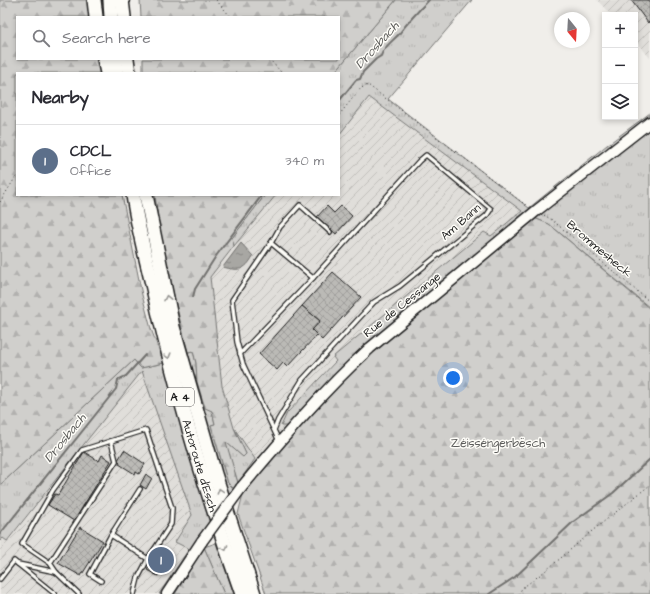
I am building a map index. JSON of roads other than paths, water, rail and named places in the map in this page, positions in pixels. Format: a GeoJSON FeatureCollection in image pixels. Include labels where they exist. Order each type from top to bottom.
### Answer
{"type":"FeatureCollection","features":[{"type":"Feature","properties":{"kind":"highway"},"geometry":{"type":"LineString","coordinates":[[94,0],[96,16]]}},
{"type":"Feature","properties":{"kind":"highway"},"geometry":{"type":"LineString","coordinates":[[110,0],[111,16]]}},
{"type":"Feature","properties":{"kind":"highway"},"geometry":{"type":"LineString","coordinates":[[122,0],[124,16]]}},
{"type":"Feature","properties":{"kind":"highway"},"geometry":{"type":"LineString","coordinates":[[130,0],[131,16]]}},
{"type":"Feature","properties":{"kind":"highway"},"geometry":{"type":"LineString","coordinates":[[104,60],[107,72]]}},
{"type":"Feature","properties":{"kind":"highway"},"geometry":{"type":"LineString","coordinates":[[115,60],[116,72]]}},
{"type":"Feature","properties":{"kind":"highway"},"geometry":{"type":"LineString","coordinates":[[127,60],[130,72]]}},
{"type":"Feature","properties":{"kind":"highway"},"geometry":{"type":"LineString","coordinates":[[130,72],[132,60]]}},
{"type":"Feature","properties":{"kind":"highway","name":"A 4"},"geometry":{"type":"LineString","coordinates":[[128,196],[147,293],[162,330]]}},
{"type":"Feature","properties":{"kind":"highway","name":"Autoroute d'Esch"},"geometry":{"type":"LineString","coordinates":[[133,196],[162,330],[201,472],[221,536],[242,594]]}},
{"type":"Feature","properties":{"kind":"highway","name":"Autoroute d'Esch"},"geometry":{"type":"LineString","coordinates":[[146,196],[172,327],[214,474],[254,594]]}},
{"type":"Feature","properties":{"kind":"main road","name":"Rue de Cessange"},"geometry":{"type":"LineString","coordinates":[[167,594],[202,541],[241,488],[279,442],[344,372],[370,348],[533,210],[650,122]]}},
{"type":"Feature","properties":{"kind":"lane","name":"Am Bann"},"geometry":{"type":"LineString","coordinates":[[240,354],[312,278],[419,160],[426,155],[491,209],[487,215],[400,286],[374,302],[302,380],[278,420],[274,430]]}},
{"type":"Feature","properties":{"kind":"lane"},"geometry":{"type":"LineString","coordinates":[[279,442],[243,364],[240,354],[232,300],[280,227],[300,205],[330,232]]}},
{"type":"Feature","properties":{"kind":"lane"},"geometry":{"type":"LineString","coordinates":[[271,242],[312,278]]}},
{"type":"Feature","properties":{"kind":"lane"},"geometry":{"type":"LineString","coordinates":[[79,594],[56,572],[50,563],[22,544],[53,490],[82,450],[146,430],[172,508],[171,524],[148,559],[138,578],[134,594]]}},
{"type":"Feature","properties":{"kind":"lane"},"geometry":{"type":"LineString","coordinates":[[50,563],[116,461],[111,441]]}},
{"type":"Feature","properties":{"kind":"lane"},"geometry":{"type":"LineString","coordinates":[[101,581],[90,574],[140,489]]}},
{"type":"Feature","properties":{"kind":"lane"},"geometry":{"type":"LineString","coordinates":[[112,535],[148,559]]}},
{"type":"Feature","properties":{"kind":"lane"},"geometry":{"type":"LineString","coordinates":[[0,579],[14,561],[17,564],[56,572]]}},
{"type":"Feature","properties":{"kind":"lane"},"geometry":{"type":"LineString","coordinates":[[17,564],[55,594]]}},
{"type":"Feature","properties":{"kind":"water"},"geometry":{"type":"Polygon","coordinates":[[[241,243],[253,256],[247,265],[241,269],[223,267],[241,243]]]}},
{"type":"Feature","properties":{"kind":"waterway","name":"Drosbach"},"geometry":{"type":"LineString","coordinates":[[340,100],[356,80],[360,79],[363,72],[381,56],[386,47],[429,0]]}},
{"type":"Feature","properties":{"kind":"waterway","name":"Drosbach"},"geometry":{"type":"LineString","coordinates":[[193,297],[195,289],[216,256],[261,196]]}},
{"type":"Feature","properties":{"kind":"waterway","name":"Drosbach"},"geometry":{"type":"LineString","coordinates":[[0,534],[116,389],[118,380],[126,376],[145,355]]}},
{"type":"Feature","properties":{"kind":"waterway"},"geometry":{"type":"LineString","coordinates":[[489,594],[515,577],[573,522],[613,493],[650,459]]}},
{"type":"Feature","properties":{"kind":"place","name":"CDCL"},"geometry":{"type":"Point","coordinates":[161,560]}},
{"type":"Feature","properties":{"kind":"park label","name":"Zéisséngerbësch"},"geometry":{"type":"Point","coordinates":[498,443]}}]}
